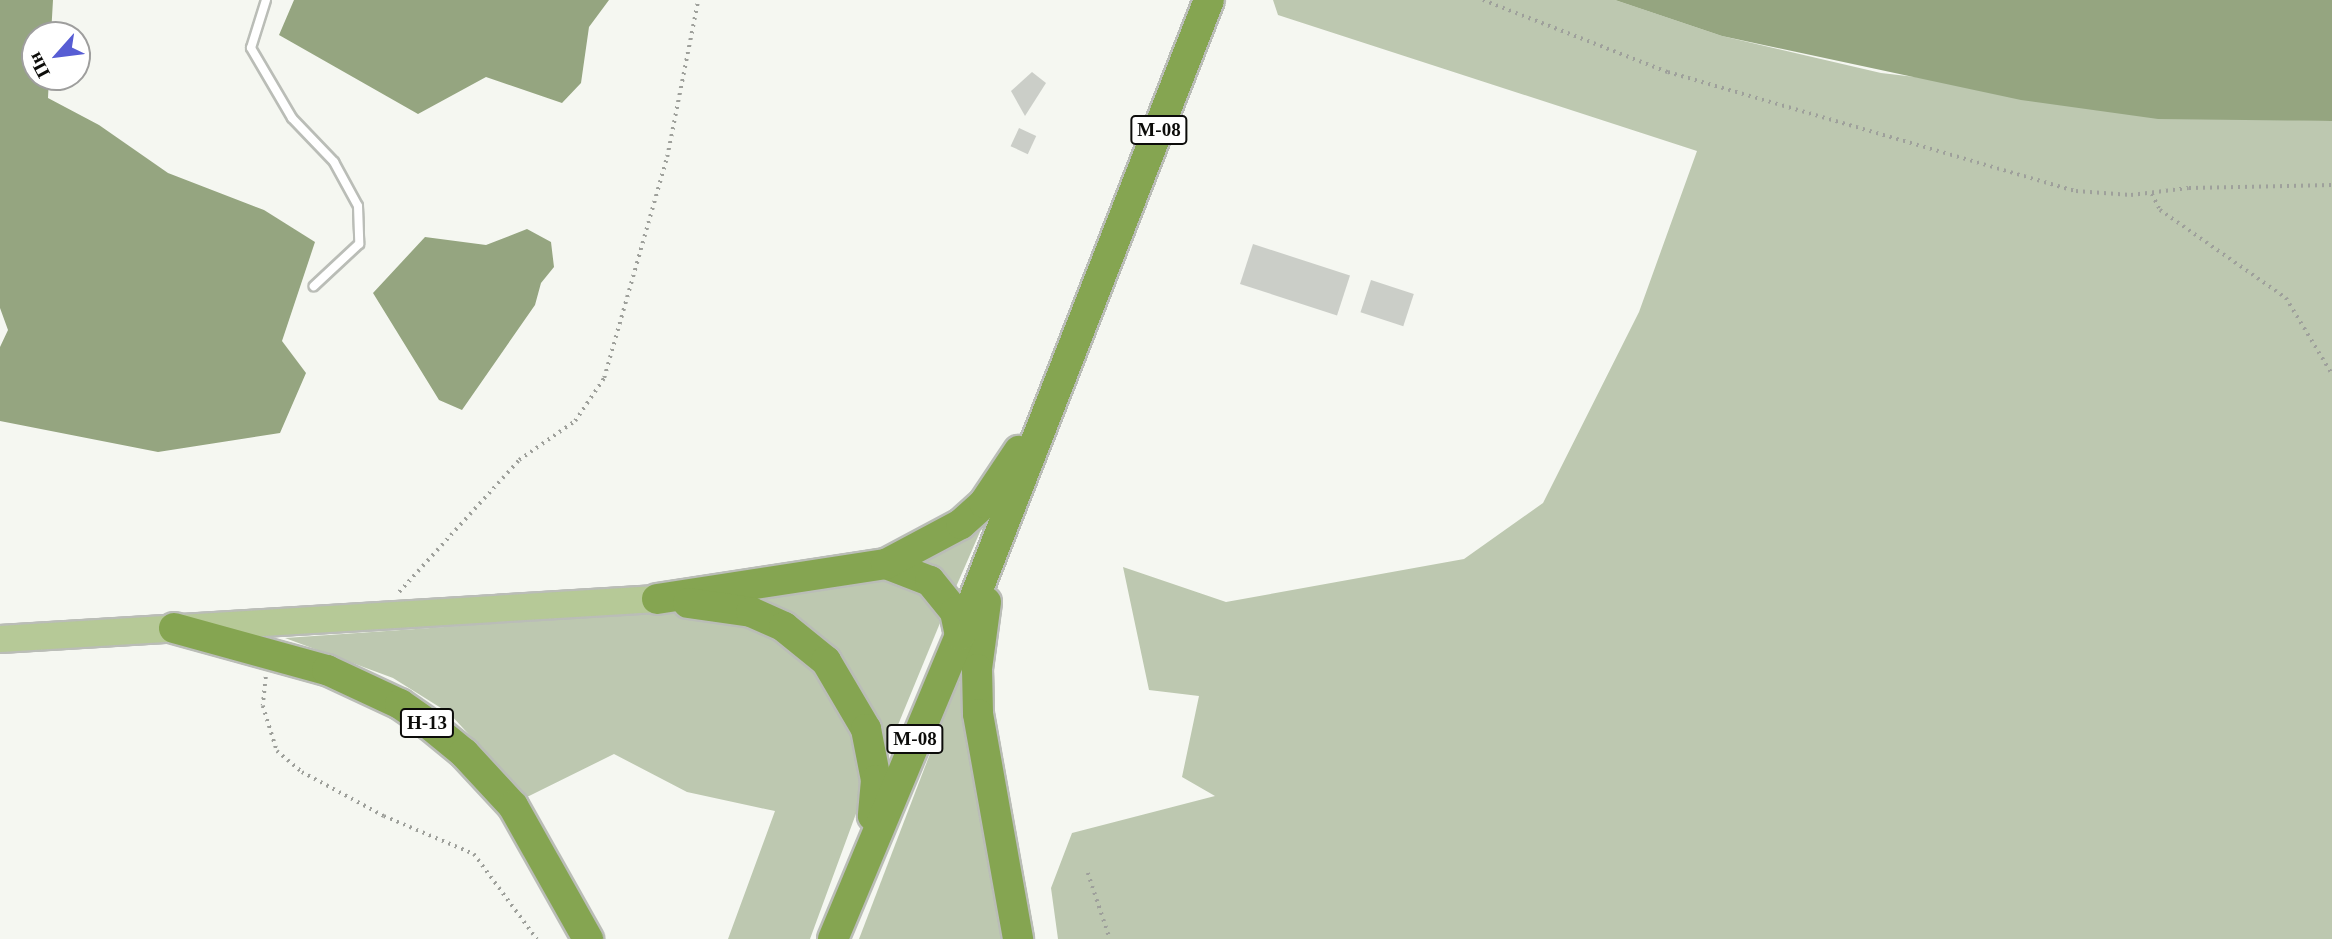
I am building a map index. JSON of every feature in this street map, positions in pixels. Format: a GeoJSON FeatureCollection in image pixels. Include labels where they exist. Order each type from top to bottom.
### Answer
{"type":"FeatureCollection","features":[{"type":"Feature","properties":{"kind":"highway","name":"М-08"},"geometry":{"type":"LineString","coordinates":[[832,939],[960,635],[1209,0]]}},
{"type":"Feature","properties":{"kind":"highway","name":"Н-13"},"geometry":{"type":"LineString","coordinates":[[657,599],[886,564],[928,545],[984,503],[1049,408]]}},
{"type":"Feature","properties":{"kind":"highway"},"geometry":{"type":"LineString","coordinates":[[992,553],[977,669],[978,715],[1018,939]]}},
{"type":"Feature","properties":{"kind":"highway"},"geometry":{"type":"LineString","coordinates":[[886,564],[930,582],[955,612],[960,635]]}},
{"type":"Feature","properties":{"kind":"highway","name":"Н-13"},"geometry":{"type":"LineString","coordinates":[[657,599],[751,612],[784,627],[826,661],[848,692],[874,757],[871,842]]}},
{"type":"Feature","properties":{"kind":"highway","name":"Н-13"},"geometry":{"type":"LineString","coordinates":[[174,628],[269,654],[371,689],[400,704],[464,753],[513,806],[587,939]]}},
{"type":"Feature","properties":{"kind":"main road","name":"Н-13"},"geometry":{"type":"LineString","coordinates":[[0,639],[657,599]]}},
{"type":"Feature","properties":{"kind":"lane"},"geometry":{"type":"LineString","coordinates":[[266,0],[251,48],[292,118],[334,162],[358,206],[359,244],[314,286]]}},
{"type":"Feature","properties":{"kind":"path"},"geometry":{"type":"LineString","coordinates":[[379,615],[520,460],[575,421],[604,377],[667,157],[698,0]]}},
{"type":"Feature","properties":{"kind":"path"},"geometry":{"type":"LineString","coordinates":[[1483,0],[1668,72],[1802,114],[2076,191],[2152,193],[2332,186]]}},
{"type":"Feature","properties":{"kind":"path"},"geometry":{"type":"LineString","coordinates":[[2152,193],[2160,210],[2286,298],[2332,374]]}},
{"type":"Feature","properties":{"kind":"path"},"geometry":{"type":"LineString","coordinates":[[269,654],[263,706],[277,751],[302,772],[384,816],[474,854],[537,939]]}},
{"type":"Feature","properties":{"kind":"path"},"geometry":{"type":"LineString","coordinates":[[1088,873],[1110,939]]}},
{"type":"Feature","properties":{"kind":"shaded area"},"geometry":{"type":"Polygon","coordinates":[[[0,0],[53,0],[52,21],[21,21],[21,91],[48,91],[48,98],[99,125],[168,173],[264,210],[315,242],[282,341],[306,373],[280,433],[158,452],[0,421],[0,347],[8,330],[0,308],[0,0]]]}},
{"type":"Feature","properties":{"kind":"shaded area"},"geometry":{"type":"Polygon","coordinates":[[[294,0],[609,0],[589,27],[581,83],[562,103],[486,77],[418,114],[279,35],[294,0]]]}},
{"type":"Feature","properties":{"kind":"shaded area"},"geometry":{"type":"Polygon","coordinates":[[[1273,0],[1615,0],[1722,36],[1881,73],[2286,120],[2332,121],[2332,939],[1058,939],[1051,888],[1072,833],[1215,796],[1182,777],[1199,696],[1149,690],[1123,567],[1226,602],[1464,559],[1543,503],[1639,312],[1697,151],[1278,15],[1273,0]]]}},
{"type":"Feature","properties":{"kind":"shaded area"},"geometry":{"type":"Polygon","coordinates":[[[1615,0],[2332,0],[2332,121],[2158,119],[2021,100],[1722,36],[1615,0]]]}},
{"type":"Feature","properties":{"kind":"shaded area"},"geometry":{"type":"Polygon","coordinates":[[[527,229],[551,242],[554,267],[541,283],[535,305],[462,410],[439,400],[373,293],[425,237],[486,245],[527,229]]]}},
{"type":"Feature","properties":{"kind":"shaded area"},"geometry":{"type":"Polygon","coordinates":[[[990,509],[952,596],[909,561],[990,509]]]}},
{"type":"Feature","properties":{"kind":"shaded area"},"geometry":{"type":"Polygon","coordinates":[[[875,578],[913,586],[935,608],[940,623],[886,754],[751,595],[875,578]]]}},
{"type":"Feature","properties":{"kind":"shaded area"},"geometry":{"type":"Polygon","coordinates":[[[663,612],[724,615],[768,627],[827,674],[866,758],[861,800],[810,939],[728,939],[775,811],[687,792],[614,754],[527,797],[449,713],[393,678],[285,638],[663,612]]]}},
{"type":"Feature","properties":{"kind":"shaded area"},"geometry":{"type":"Polygon","coordinates":[[[959,678],[1009,939],[859,939],[959,678]]]}},
{"type":"Feature","properties":{"kind":"building"},"geometry":{"type":"Polygon","coordinates":[[[1032,72],[1046,83],[1025,116],[1011,91],[1032,72]]]}},
{"type":"Feature","properties":{"kind":"building"},"geometry":{"type":"Polygon","coordinates":[[[1019,128],[1036,136],[1028,154],[1011,146],[1019,128]]]}},
{"type":"Feature","properties":{"kind":"building"},"geometry":{"type":"Polygon","coordinates":[[[1253,244],[1350,276],[1337,315],[1240,284],[1253,244]]]}},
{"type":"Feature","properties":{"kind":"building"},"geometry":{"type":"Polygon","coordinates":[[[1371,280],[1414,294],[1403,326],[1360,312],[1371,280]]]}}]}
